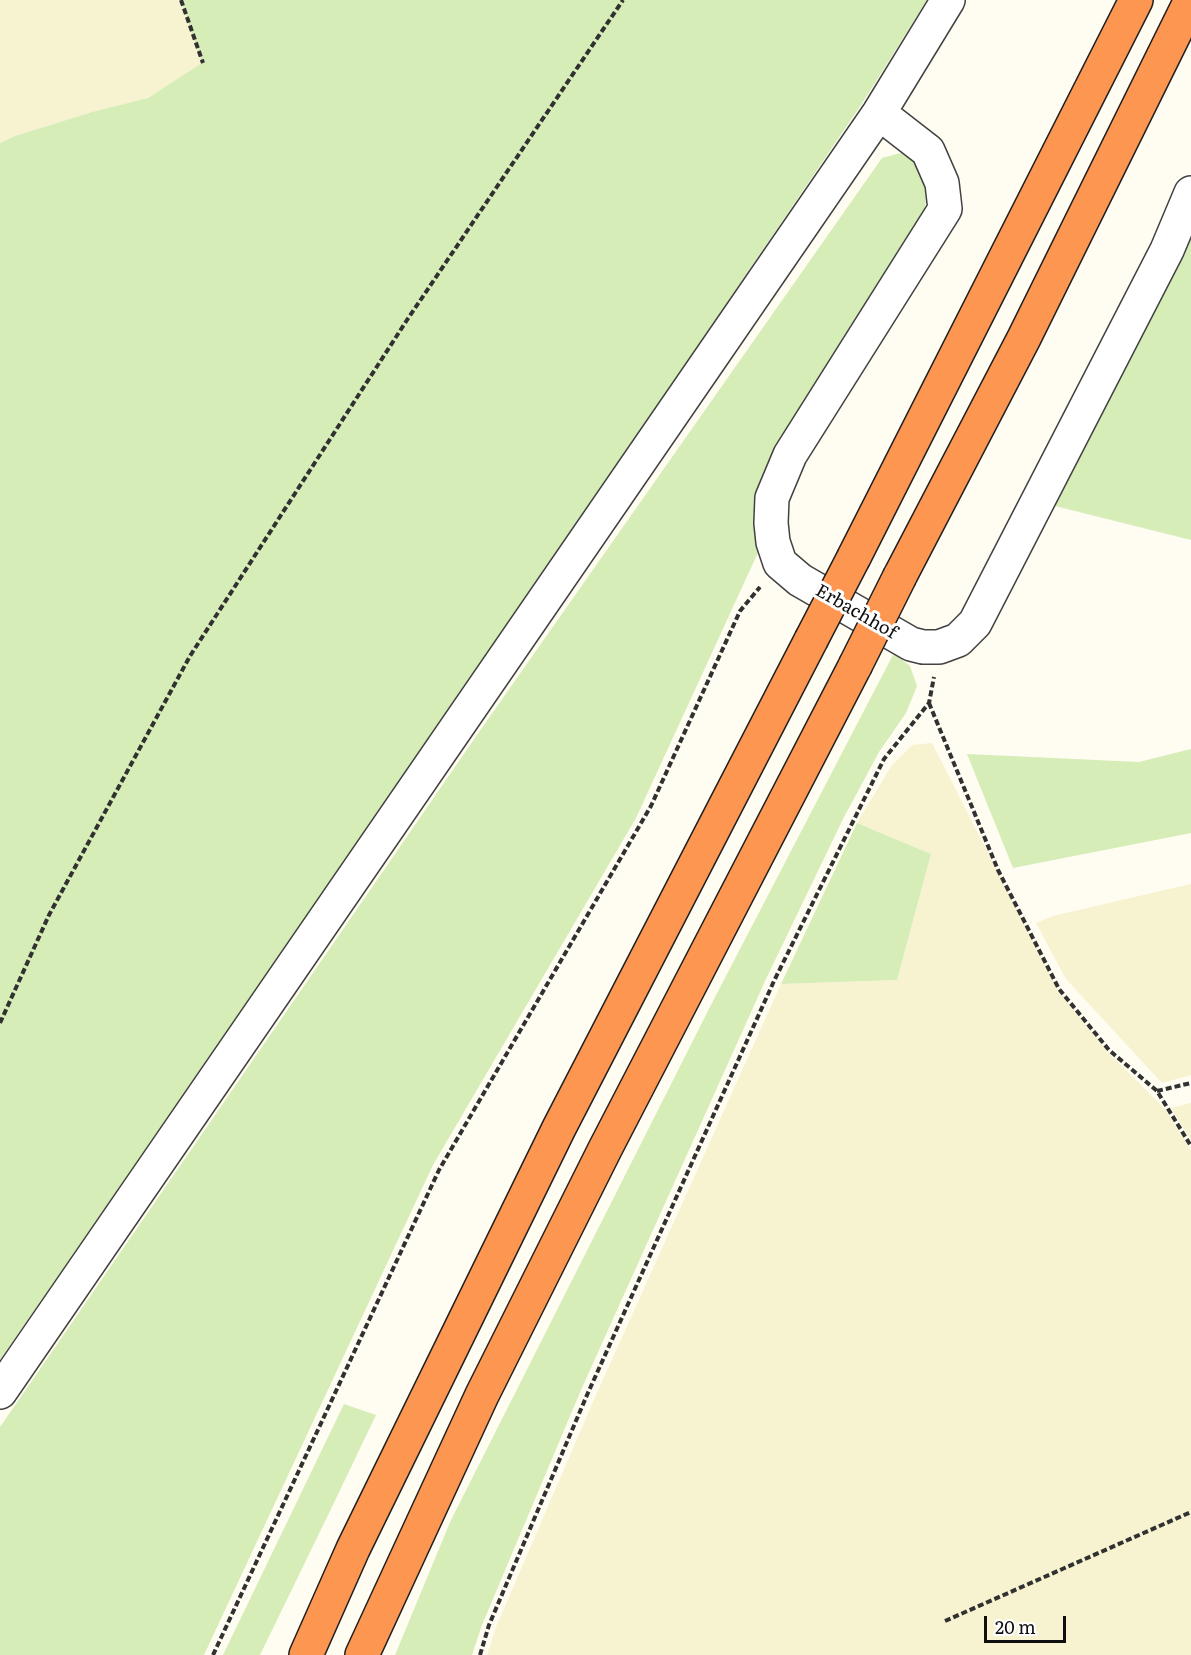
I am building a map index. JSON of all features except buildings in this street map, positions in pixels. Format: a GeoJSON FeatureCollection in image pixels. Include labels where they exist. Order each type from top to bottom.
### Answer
{"type":"FeatureCollection","features":[{"type":"Feature","properties":{"kind":"highway"},"geometry":{"type":"LineString","coordinates":[[306,1653],[358,1539],[559,1128],[854,557],[1136,0]]}},
{"type":"Feature","properties":{"kind":"highway"},"geometry":{"type":"LineString","coordinates":[[362,1655],[482,1395],[605,1149],[1030,327],[1191,0]]}},
{"type":"Feature","properties":{"kind":"street"},"geometry":{"type":"LineString","coordinates":[[0,1392],[879,113],[948,0]]}},
{"type":"Feature","properties":{"kind":"street"},"geometry":{"type":"LineString","coordinates":[[780,563],[773,542],[772,498],[790,455],[945,209],[942,183],[928,151],[879,113]]}},
{"type":"Feature","properties":{"kind":"street"},"geometry":{"type":"LineString","coordinates":[[939,647],[958,640],[975,624],[1167,250],[1191,193]]}},
{"type":"Feature","properties":{"kind":"street","name":"Erbachhof"},"geometry":{"type":"LineString","coordinates":[[780,563],[800,580],[911,644],[939,647]]}},
{"type":"Feature","properties":{"kind":"path"},"geometry":{"type":"LineString","coordinates":[[181,0],[203,63]]}},
{"type":"Feature","properties":{"kind":"path"},"geometry":{"type":"LineString","coordinates":[[0,1023],[49,915],[190,656],[407,320],[623,0]]}},
{"type":"Feature","properties":{"kind":"path"},"geometry":{"type":"LineString","coordinates":[[213,1655],[439,1170],[651,806],[740,611],[780,563]]}},
{"type":"Feature","properties":{"kind":"path"},"geometry":{"type":"LineString","coordinates":[[480,1655],[489,1625],[587,1395],[774,981],[884,759],[929,703],[939,647]]}},
{"type":"Feature","properties":{"kind":"path"},"geometry":{"type":"LineString","coordinates":[[929,703],[998,870],[1059,989],[1109,1050],[1157,1091],[1191,1146]]}},
{"type":"Feature","properties":{"kind":"path"},"geometry":{"type":"LineString","coordinates":[[1157,1091],[1191,1083]]}},
{"type":"Feature","properties":{"kind":"path"},"geometry":{"type":"LineString","coordinates":[[945,1621],[1191,1512]]}},
{"type":"Feature","properties":{"kind":"shaded area"},"geometry":{"type":"Polygon","coordinates":[[[0,0],[181,0],[203,63],[148,98],[92,112],[15,136],[0,143],[0,0]]]}},
{"type":"Feature","properties":{"kind":"shaded area"},"geometry":{"type":"Polygon","coordinates":[[[932,743],[1058,990],[1108,1052],[1165,1109],[1191,1150],[1191,1655],[487,1655],[496,1627],[596,1395],[781,984],[897,980],[931,854],[857,823],[892,765],[912,745],[932,743]]]}},
{"type":"Feature","properties":{"kind":"shaded area"},"geometry":{"type":"Polygon","coordinates":[[[1191,884],[1191,1075],[1162,1083],[1066,979],[1036,923],[1053,916],[1191,884]]]}},
{"type":"Feature","properties":{"kind":"shaded area"},"geometry":{"type":"Polygon","coordinates":[[[1191,1103],[1191,1140],[1171,1108],[1191,1103]]]}},
{"type":"Feature","properties":{"kind":"green space"},"geometry":{"type":"Polygon","coordinates":[[[181,0],[927,0],[863,102],[520,608],[0,1360],[0,143],[15,136],[92,112],[148,98],[202,63],[181,0]]]}},
{"type":"Feature","properties":{"kind":"green space"},"geometry":{"type":"Polygon","coordinates":[[[908,151],[925,165],[929,188],[923,216],[762,544],[636,818],[433,1165],[204,1655],[0,1655],[0,1427],[479,732],[882,158],[908,151]]]}},
{"type":"Feature","properties":{"kind":"green space"},"geometry":{"type":"Polygon","coordinates":[[[1191,215],[1191,540],[1051,505],[1191,215]]]}},
{"type":"Feature","properties":{"kind":"green space"},"geometry":{"type":"Polygon","coordinates":[[[894,653],[910,666],[917,686],[906,713],[879,752],[843,819],[766,979],[581,1390],[482,1625],[472,1655],[395,1655],[451,1520],[714,999],[894,653]]]}},
{"type":"Feature","properties":{"kind":"green space"},"geometry":{"type":"Polygon","coordinates":[[[1191,749],[1191,833],[1013,868],[967,754],[1139,762],[1191,749]]]}},
{"type":"Feature","properties":{"kind":"green space"},"geometry":{"type":"Polygon","coordinates":[[[857,823],[931,854],[897,980],[781,984],[857,823]]]}},
{"type":"Feature","properties":{"kind":"green space"},"geometry":{"type":"Polygon","coordinates":[[[344,1404],[376,1415],[330,1511],[260,1655],[223,1655],[344,1404]]]}}]}
